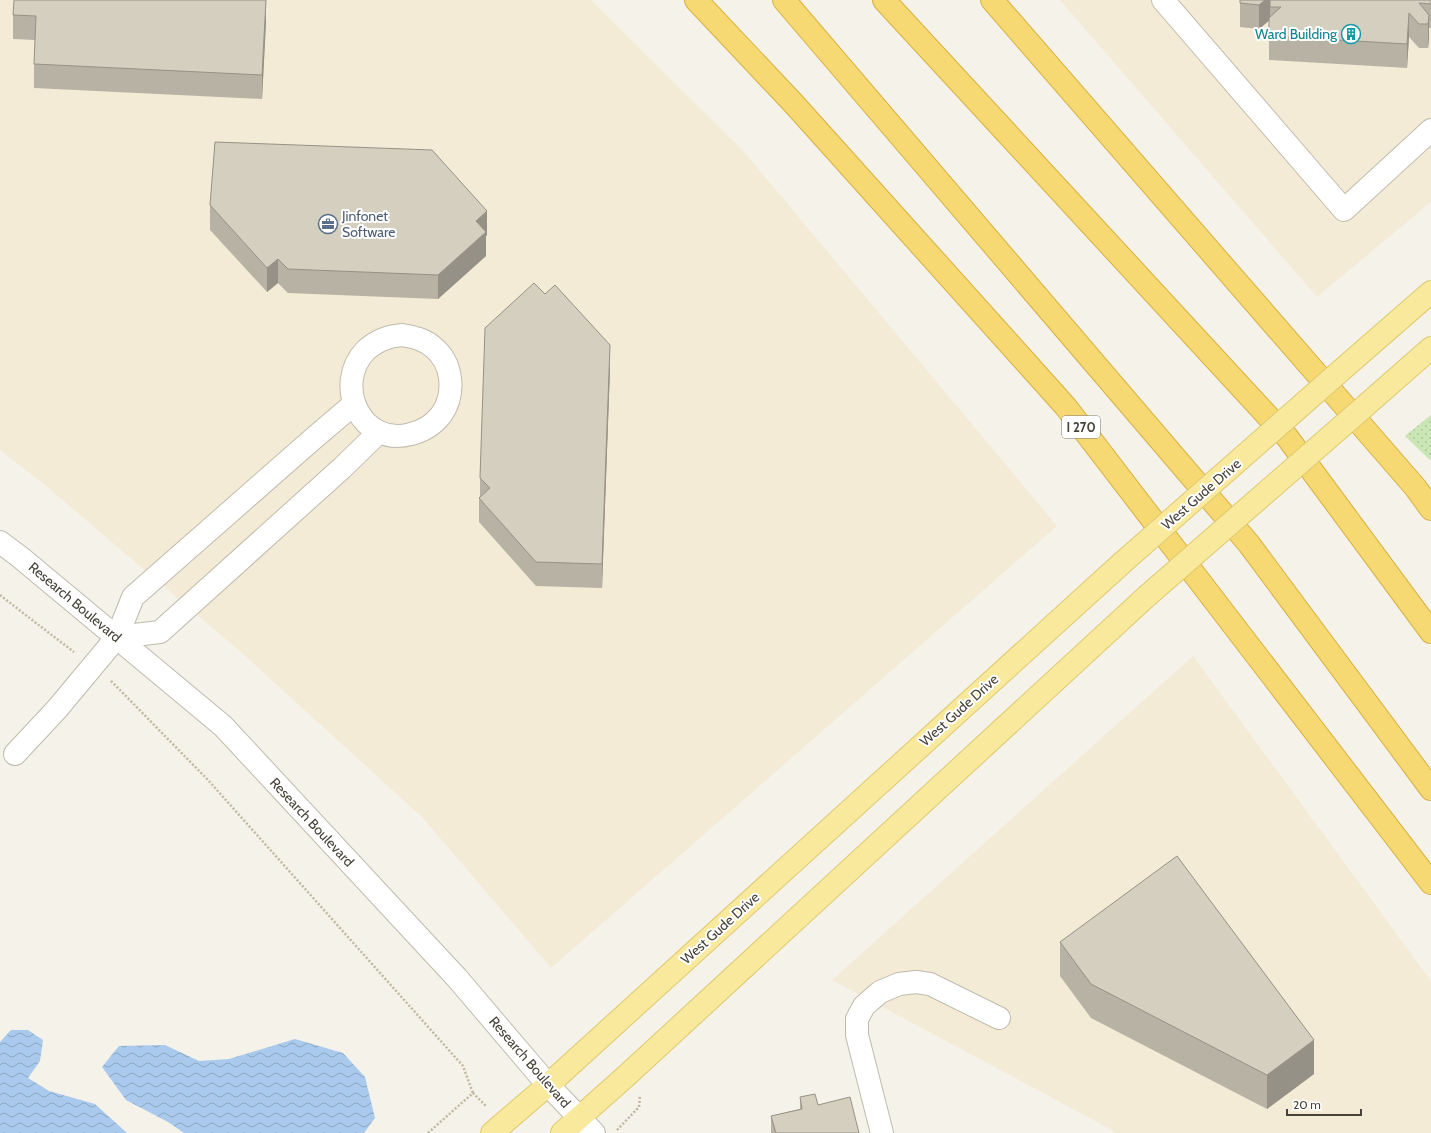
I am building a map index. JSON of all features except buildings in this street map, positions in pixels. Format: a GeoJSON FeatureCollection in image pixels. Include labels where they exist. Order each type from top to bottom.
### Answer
{"type":"FeatureCollection","features":[{"type":"Feature","properties":{"kind":"highway","name":"I 270"},"geometry":{"type":"LineString","coordinates":[[696,0],[794,104],[1066,407],[1431,883]]}},
{"type":"Feature","properties":{"kind":"highway"},"geometry":{"type":"LineString","coordinates":[[784,0],[1249,544],[1431,789]]}},
{"type":"Feature","properties":{"kind":"highway"},"geometry":{"type":"LineString","coordinates":[[884,0],[1287,437],[1431,632]]}},
{"type":"Feature","properties":{"kind":"highway"},"geometry":{"type":"LineString","coordinates":[[992,0],[1410,482],[1431,509]]}},
{"type":"Feature","properties":{"kind":"main road","name":"West Gude Drive"},"geometry":{"type":"LineString","coordinates":[[498,1128],[548,1085],[1122,563],[1431,292]]}},
{"type":"Feature","properties":{"kind":"main road"},"geometry":{"type":"LineString","coordinates":[[562,1133],[587,1126],[1148,596],[1431,348]]}},
{"type":"Feature","properties":{"kind":"street"},"geometry":{"type":"LineString","coordinates":[[1163,0],[1344,210],[1431,130]]}},
{"type":"Feature","properties":{"kind":"street"},"geometry":{"type":"LineString","coordinates":[[402,335],[418,338],[433,347],[444,359],[450,375],[451,392],[446,408],[436,422],[422,431],[406,436],[378,433],[361,417],[354,404],[350,387],[352,371],[360,357],[371,345],[386,338],[402,335]]}},
{"type":"Feature","properties":{"kind":"street"},"geometry":{"type":"LineString","coordinates":[[15,754],[57,709],[117,637],[133,597],[354,404]]}},
{"type":"Feature","properties":{"kind":"street"},"geometry":{"type":"LineString","coordinates":[[117,637],[160,632],[342,468],[378,433]]}},
{"type":"Feature","properties":{"kind":"street","name":"Research Boulevard"},"geometry":{"type":"LineString","coordinates":[[0,542],[223,726],[457,978],[548,1085],[587,1126]]}},
{"type":"Feature","properties":{"kind":"street"},"geometry":{"type":"LineString","coordinates":[[882,1133],[857,1036],[857,1019],[864,1006],[880,992],[899,984],[916,982],[930,984],[999,1018]]}},
{"type":"Feature","properties":{"kind":"path"},"geometry":{"type":"LineString","coordinates":[[0,594],[28,618],[117,686],[208,780],[463,1066],[473,1093],[498,1128]]}},
{"type":"Feature","properties":{"kind":"path"},"geometry":{"type":"LineString","coordinates":[[428,1133],[473,1093]]}},
{"type":"Feature","properties":{"kind":"shaded area"},"geometry":{"type":"Polygon","coordinates":[[[0,0],[591,0],[746,154],[1057,526],[551,968],[423,818],[242,653],[45,485],[0,450],[0,0]]]}},
{"type":"Feature","properties":{"kind":"shaded area"},"geometry":{"type":"Polygon","coordinates":[[[1060,0],[1431,0],[1431,202],[1317,297],[1060,0]]]}},
{"type":"Feature","properties":{"kind":"shaded area"},"geometry":{"type":"Polygon","coordinates":[[[1193,656],[1431,981],[1431,1133],[1113,1133],[1114,1131],[832,980],[1193,656]]]}},
{"type":"Feature","properties":{"kind":"green space"},"geometry":{"type":"Polygon","coordinates":[[[1431,415],[1431,461],[1405,436],[1431,415]]]}},
{"type":"Feature","properties":{"kind":"water"},"geometry":{"type":"Polygon","coordinates":[[[11,1030],[28,1030],[43,1040],[40,1061],[28,1078],[49,1091],[95,1104],[127,1133],[0,1133],[0,1042],[11,1030]]]}},
{"type":"Feature","properties":{"kind":"water"},"geometry":{"type":"Polygon","coordinates":[[[295,1039],[343,1053],[365,1077],[375,1118],[364,1133],[184,1133],[168,1122],[126,1100],[102,1067],[119,1046],[165,1045],[199,1061],[229,1059],[295,1039]]]}},
{"type":"Feature","properties":{"kind":"place","name":"Ward Building"},"geometry":{"type":"Point","coordinates":[1351,34]}},
{"type":"Feature","properties":{"kind":"place","name":"Jinfonet Software"},"geometry":{"type":"Point","coordinates":[328,224]}}]}
